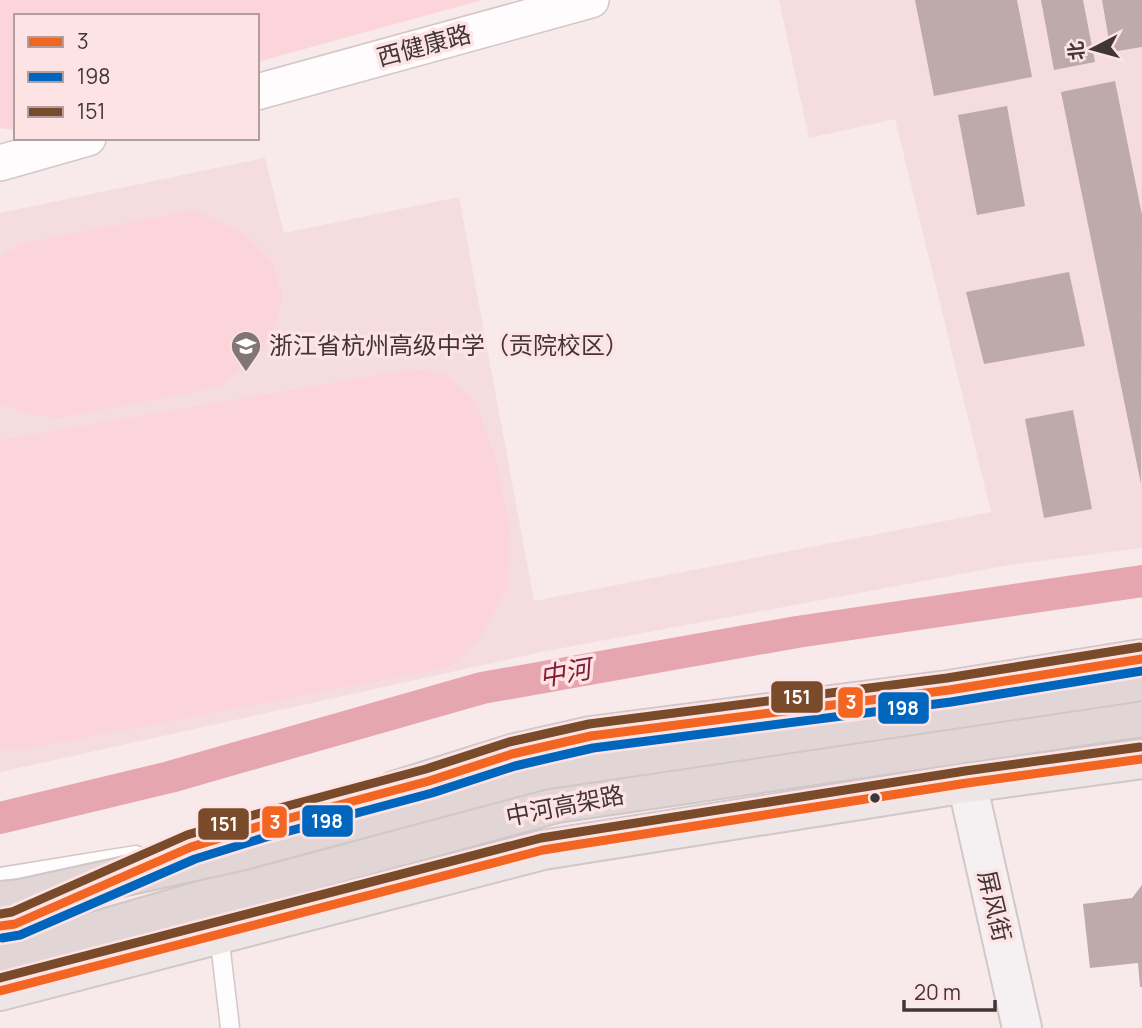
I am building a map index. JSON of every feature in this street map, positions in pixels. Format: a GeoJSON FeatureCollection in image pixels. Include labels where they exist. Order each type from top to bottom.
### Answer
{"type":"FeatureCollection","features":[{"type":"Feature","properties":{"kind":"highway","name":"中河高架路"},"geometry":{"type":"LineString","coordinates":[[0,901],[20,899],[236,852],[542,770],[1142,681]]}},
{"type":"Feature","properties":{"kind":"highway","name":"中河高架路"},"geometry":{"type":"LineString","coordinates":[[0,956],[42,947],[241,889],[557,803],[1142,717]]}},
{"type":"Feature","properties":{"kind":"main road"},"geometry":{"type":"LineString","coordinates":[[0,926],[15,924],[191,847],[429,781],[512,754],[591,736],[949,690],[1142,659]]}},
{"type":"Feature","properties":{"kind":"main road"},"geometry":{"type":"LineString","coordinates":[[0,991],[543,850],[967,783],[1142,759]]}},
{"type":"Feature","properties":{"kind":"street","name":"西健康路"},"geometry":{"type":"LineString","coordinates":[[259,91],[592,0]]}},
{"type":"Feature","properties":{"kind":"street"},"geometry":{"type":"LineString","coordinates":[[0,163],[81,140]]}},
{"type":"Feature","properties":{"kind":"street","name":"屏风街"},"geometry":{"type":"LineString","coordinates":[[967,783],[1022,1028]]}},
{"type":"Feature","properties":{"kind":"lane"},"geometry":{"type":"LineString","coordinates":[[0,877],[191,847]]}},
{"type":"Feature","properties":{"kind":"lane"},"geometry":{"type":"LineString","coordinates":[[219,934],[230,1028]]}},
{"type":"Feature","properties":{"kind":"shaded area"},"geometry":{"type":"Polygon","coordinates":[[[0,0],[482,0],[259,61],[259,14],[14,14],[14,130],[0,128],[0,0]]]}},
{"type":"Feature","properties":{"kind":"shaded area","name":"浙江省杭州高级中学（贡院校区）"},"geometry":{"type":"Polygon","coordinates":[[[779,0],[1142,0],[1142,548],[1009,565],[546,651],[0,772],[0,213],[265,158],[284,233],[459,197],[534,601],[991,512],[895,119],[809,138],[779,0]]]}},
{"type":"Feature","properties":{"kind":"shaded area"},"geometry":{"type":"Polygon","coordinates":[[[193,210],[243,232],[272,261],[282,295],[276,322],[262,351],[219,387],[59,418],[33,415],[0,404],[0,257],[21,244],[193,210]]]}},
{"type":"Feature","properties":{"kind":"shaded area"},"geometry":{"type":"Polygon","coordinates":[[[414,369],[447,375],[476,403],[496,460],[509,524],[508,585],[481,636],[449,667],[15,751],[0,749],[0,440],[414,369]]]}},
{"type":"Feature","properties":{"kind":"building"},"geometry":{"type":"Polygon","coordinates":[[[915,0],[1017,0],[1032,77],[934,96],[915,0]]]}},
{"type":"Feature","properties":{"kind":"building"},"geometry":{"type":"Polygon","coordinates":[[[1041,0],[1083,0],[1095,62],[1054,70],[1041,0]]]}},
{"type":"Feature","properties":{"kind":"building"},"geometry":{"type":"Polygon","coordinates":[[[1102,0],[1142,0],[1142,47],[1111,52],[1102,0]]]}},
{"type":"Feature","properties":{"kind":"building"},"geometry":{"type":"Polygon","coordinates":[[[1115,81],[1142,215],[1141,484],[1061,92],[1115,81]]]}},
{"type":"Feature","properties":{"kind":"building"},"geometry":{"type":"Polygon","coordinates":[[[1007,106],[1025,206],[977,215],[958,115],[1007,106]]]}},
{"type":"Feature","properties":{"kind":"building"},"geometry":{"type":"Polygon","coordinates":[[[1069,272],[1085,346],[984,364],[966,292],[1069,272]]]}},
{"type":"Feature","properties":{"kind":"building"},"geometry":{"type":"Polygon","coordinates":[[[1073,410],[1092,509],[1044,518],[1025,419],[1073,410]]]}},
{"type":"Feature","properties":{"kind":"building"},"geometry":{"type":"Polygon","coordinates":[[[1142,885],[1140,987],[1138,963],[1090,968],[1083,904],[1132,898],[1142,885]]]}},
{"type":"Feature","properties":{"kind":"waterway","name":"中河"},"geometry":{"type":"LineString","coordinates":[[0,818],[170,777],[482,688],[797,632],[1142,581]]}},
{"type":"Feature","properties":{"kind":"transit line","name":"151"},"geometry":{"type":"LineString","coordinates":[[0,914],[12,912],[187,835],[426,769],[509,742],[589,724],[947,678],[1140,647]]}},
{"type":"Feature","properties":{"kind":"transit line","name":"3"},"geometry":{"type":"LineString","coordinates":[[0,926],[15,924],[191,847],[429,781],[512,754],[591,736],[949,690],[1142,659]]}},
{"type":"Feature","properties":{"kind":"transit line","name":"198"},"geometry":{"type":"LineString","coordinates":[[2,938],[20,935],[195,859],[432,793],[515,766],[593,748],[951,702],[1142,671]]}},
{"type":"Feature","properties":{"kind":"transit line","name":"151"},"geometry":{"type":"LineString","coordinates":[[0,978],[541,838],[965,771],[1140,747]]}},
{"type":"Feature","properties":{"kind":"transit line","name":"3"},"geometry":{"type":"LineString","coordinates":[[0,991],[543,850],[967,783],[1142,759]]}},
{"type":"Feature","properties":{"kind":"place","name":"浙江省杭州高级中学（贡院校区）"},"geometry":{"type":"Point","coordinates":[246,373]}}]}
